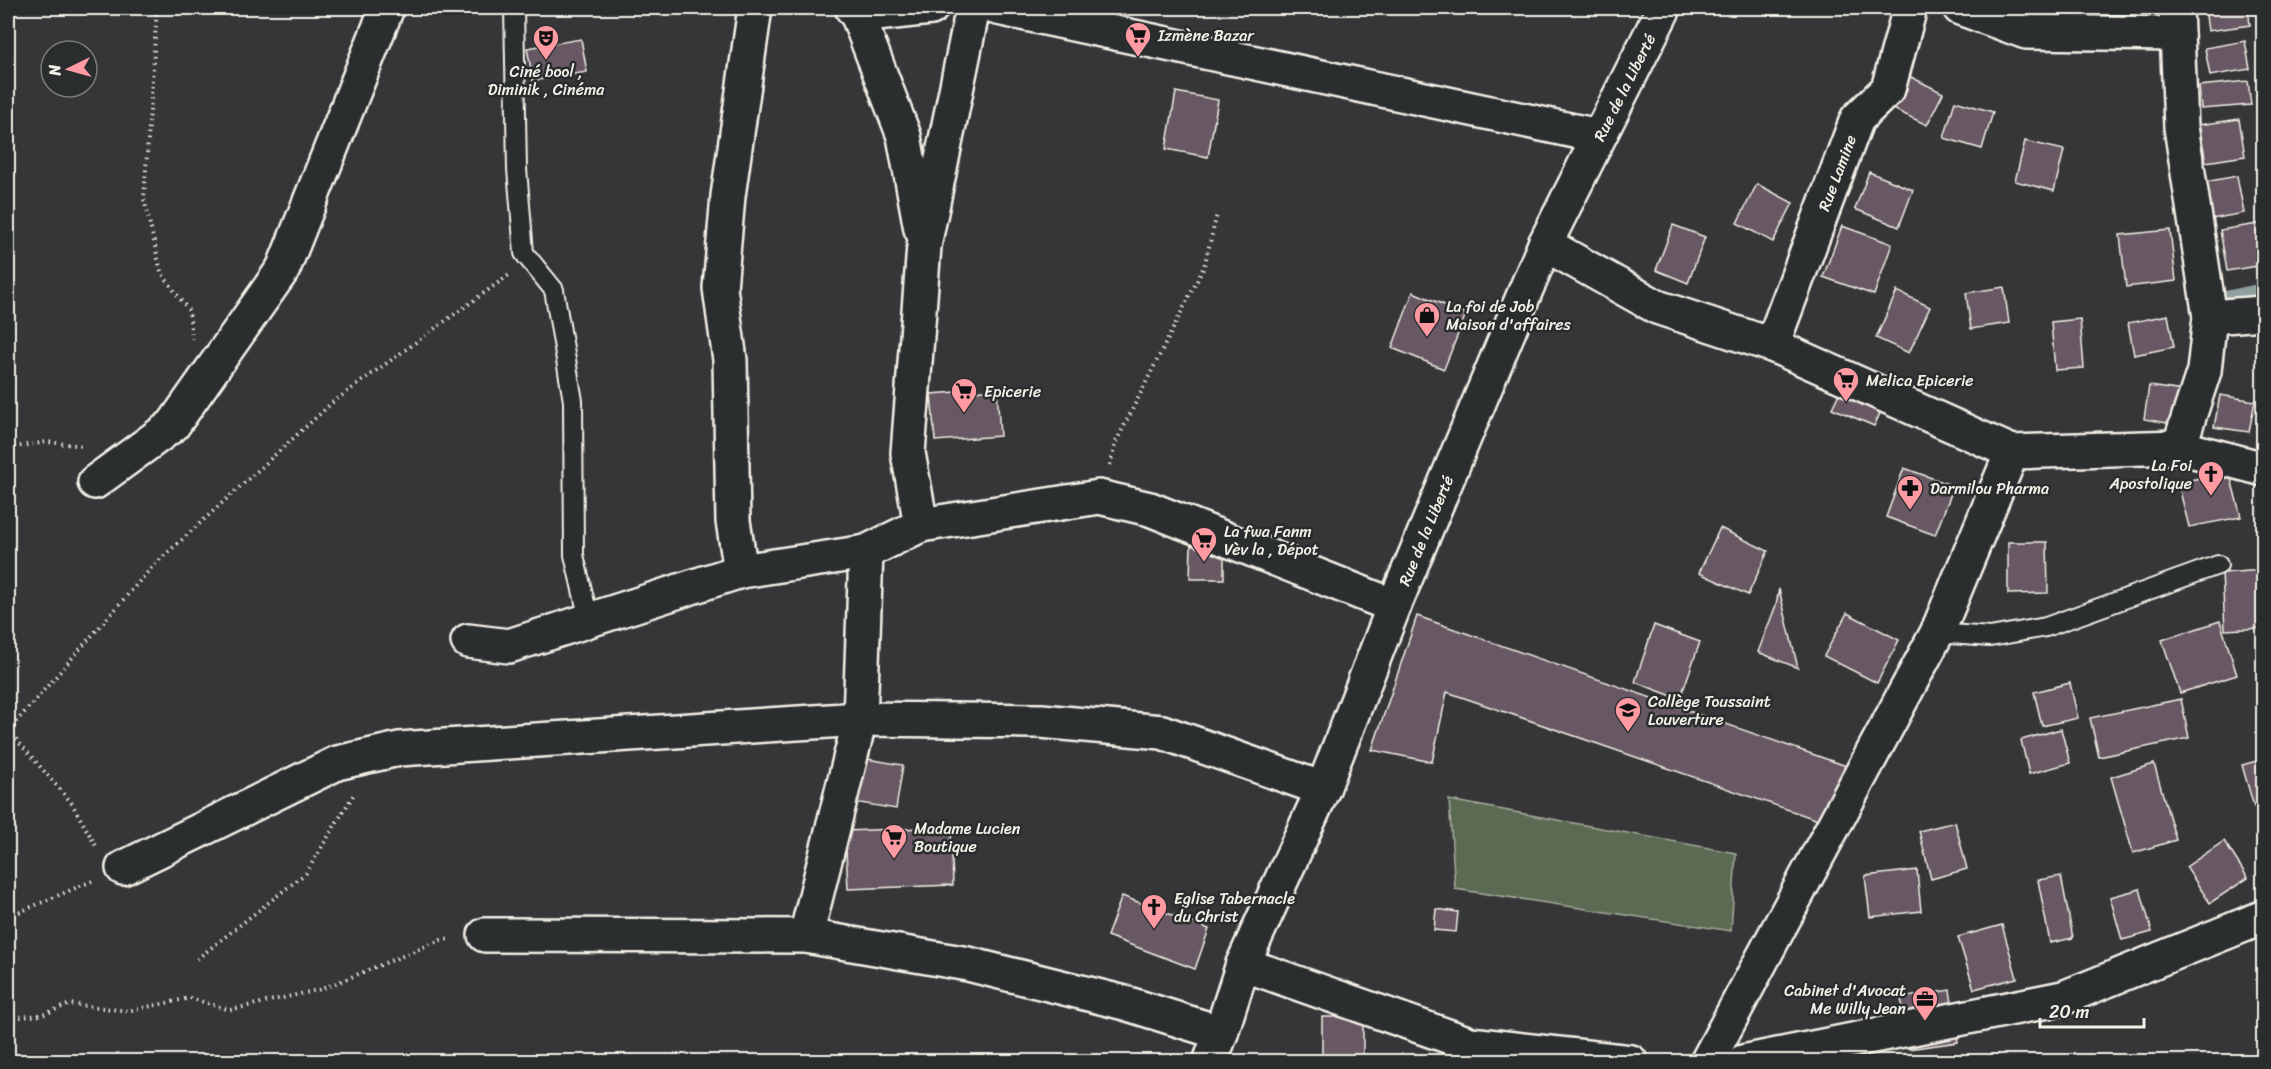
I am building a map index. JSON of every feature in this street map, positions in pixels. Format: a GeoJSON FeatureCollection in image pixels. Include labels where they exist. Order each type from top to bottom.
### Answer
{"type":"FeatureCollection","features":[{"type":"Feature","properties":{"kind":"street"},"geometry":{"type":"LineString","coordinates":[[94,482],[173,425],[283,268],[387,8]]}},
{"type":"Feature","properties":{"kind":"street"},"geometry":{"type":"LineString","coordinates":[[741,571],[733,520],[730,360],[720,288],[728,196],[755,8]]}},
{"type":"Feature","properties":{"kind":"street"},"geometry":{"type":"LineString","coordinates":[[924,246],[904,136],[855,12],[931,8]]}},
{"type":"Feature","properties":{"kind":"street"},"geometry":{"type":"LineString","coordinates":[[921,525],[908,453],[924,246],[973,8]]}},
{"type":"Feature","properties":{"kind":"street"},"geometry":{"type":"LineString","coordinates":[[998,8],[1598,136]]}},
{"type":"Feature","properties":{"kind":"street","name":"Rue de la Liberté"},"geometry":{"type":"LineString","coordinates":[[1215,1047],[1243,964],[1323,789],[1394,606],[1545,244],[1664,8]]}},
{"type":"Feature","properties":{"kind":"street","name":"Rue Lamine"},"geometry":{"type":"LineString","coordinates":[[1772,345],[1857,119],[1888,89],[1910,8]]}},
{"type":"Feature","properties":{"kind":"street"},"geometry":{"type":"LineString","coordinates":[[1960,8],[2026,32],[2177,21],[2181,127],[2210,317],[2204,370],[2179,447]]}},
{"type":"Feature","properties":{"kind":"street"},"geometry":{"type":"LineString","coordinates":[[1545,244],[1657,307],[1772,345],[2012,452],[2179,447],[2264,469]]}},
{"type":"Feature","properties":{"kind":"street"},"geometry":{"type":"LineString","coordinates":[[2210,317],[2264,313]]}},
{"type":"Feature","properties":{"kind":"street"},"geometry":{"type":"LineString","coordinates":[[1707,1062],[1937,633],[2012,452]]}},
{"type":"Feature","properties":{"kind":"street"},"geometry":{"type":"LineString","coordinates":[[468,641],[509,646],[741,571],[866,552],[921,525],[1101,498],[1150,508],[1394,606]]}},
{"type":"Feature","properties":{"kind":"street"},"geometry":{"type":"LineString","coordinates":[[806,936],[860,718],[866,552]]}},
{"type":"Feature","properties":{"kind":"street"},"geometry":{"type":"LineString","coordinates":[[117,871],[337,763],[399,749],[860,718],[1041,721],[1162,732],[1323,789]]}},
{"type":"Feature","properties":{"kind":"street"},"geometry":{"type":"LineString","coordinates":[[1743,1062],[2063,998],[2264,917]]}},
{"type":"Feature","properties":{"kind":"street"},"geometry":{"type":"LineString","coordinates":[[485,935],[806,936],[968,964],[1125,1003],[1215,1047]]}},
{"type":"Feature","properties":{"kind":"street"},"geometry":{"type":"LineString","coordinates":[[1243,964],[1470,1044],[1631,1062]]}},
{"type":"Feature","properties":{"kind":"lane"},"geometry":{"type":"LineString","coordinates":[[514,8],[518,169],[524,254],[554,290],[573,401],[574,555],[588,620]]}},
{"type":"Feature","properties":{"kind":"lane"},"geometry":{"type":"LineString","coordinates":[[1937,633],[1990,637],[2046,627],[2218,565]]}},
{"type":"Feature","properties":{"kind":"path"},"geometry":{"type":"LineString","coordinates":[[157,8],[144,199],[161,272],[189,311],[193,353],[215,366]]}},
{"type":"Feature","properties":{"kind":"path"},"geometry":{"type":"LineString","coordinates":[[1101,498],[1115,444],[1204,267],[1217,214]]}},
{"type":"Feature","properties":{"kind":"path"},"geometry":{"type":"LineString","coordinates":[[8,917],[117,871],[71,802],[8,731],[153,566],[325,410],[530,260]]}},
{"type":"Feature","properties":{"kind":"path"},"geometry":{"type":"LineString","coordinates":[[8,448],[47,442],[136,452]]}},
{"type":"Feature","properties":{"kind":"path"},"geometry":{"type":"LineString","coordinates":[[197,959],[306,873],[356,791]]}},
{"type":"Feature","properties":{"kind":"path"},"geometry":{"type":"LineString","coordinates":[[8,1018],[42,1016],[70,1004],[128,1011],[190,998],[230,1010],[322,989],[441,940],[485,935]]}},
{"type":"Feature","properties":{"kind":"green space"},"geometry":{"type":"Polygon","coordinates":[[[1449,800],[1736,853],[1731,931],[1455,889],[1449,800]]]}},
{"type":"Feature","properties":{"kind":"building"},"geometry":{"type":"Polygon","coordinates":[[[2205,8],[2248,8],[2250,25],[2208,31],[2205,8]]]}},
{"type":"Feature","properties":{"kind":"building"},"geometry":{"type":"Polygon","coordinates":[[[581,39],[587,72],[533,81],[527,48],[581,39]]]}},
{"type":"Feature","properties":{"kind":"building"},"geometry":{"type":"Polygon","coordinates":[[[2245,41],[2250,69],[2210,76],[2205,48],[2245,41]]]}},
{"type":"Feature","properties":{"kind":"building"},"geometry":{"type":"Polygon","coordinates":[[[1909,76],[1943,93],[1927,125],[1893,109],[1909,76]]]}},
{"type":"Feature","properties":{"kind":"building"},"geometry":{"type":"Polygon","coordinates":[[[2248,81],[2251,105],[2201,109],[2199,86],[2248,81]]]}},
{"type":"Feature","properties":{"kind":"building"},"geometry":{"type":"Polygon","coordinates":[[[1176,92],[1218,100],[1208,157],[1166,149],[1176,92]]]}},
{"type":"Feature","properties":{"kind":"building"},"geometry":{"type":"Polygon","coordinates":[[[1955,101],[1993,112],[1982,149],[1944,138],[1955,101]]]}},
{"type":"Feature","properties":{"kind":"building"},"geometry":{"type":"Polygon","coordinates":[[[2239,119],[2245,156],[2206,162],[2199,125],[2239,119]]]}},
{"type":"Feature","properties":{"kind":"building"},"geometry":{"type":"Polygon","coordinates":[[[2025,141],[2064,150],[2054,191],[2015,181],[2025,141]]]}},
{"type":"Feature","properties":{"kind":"building"},"geometry":{"type":"Polygon","coordinates":[[[1869,172],[1913,190],[1899,227],[1855,209],[1869,172]]]}},
{"type":"Feature","properties":{"kind":"building"},"geometry":{"type":"Polygon","coordinates":[[[2237,176],[2244,213],[2212,219],[2204,182],[2237,176]]]}},
{"type":"Feature","properties":{"kind":"building"},"geometry":{"type":"Polygon","coordinates":[[[1757,184],[1793,203],[1773,242],[1737,223],[1757,184]]]}},
{"type":"Feature","properties":{"kind":"building"},"geometry":{"type":"Polygon","coordinates":[[[2264,223],[2264,265],[2227,271],[2220,230],[2264,223]]]}},
{"type":"Feature","properties":{"kind":"building"},"geometry":{"type":"Polygon","coordinates":[[[1673,225],[1705,237],[1688,283],[1656,270],[1673,225]]]}},
{"type":"Feature","properties":{"kind":"building"},"geometry":{"type":"Polygon","coordinates":[[[1842,226],[1892,244],[1874,295],[1823,277],[1842,226]]]}},
{"type":"Feature","properties":{"kind":"building"},"geometry":{"type":"Polygon","coordinates":[[[2170,230],[2176,281],[2126,287],[2120,235],[2170,230]]]}},
{"type":"Feature","properties":{"kind":"building"},"geometry":{"type":"Polygon","coordinates":[[[2004,287],[2009,323],[1971,329],[1966,293],[2004,287]]]}},
{"type":"Feature","properties":{"kind":"building"},"geometry":{"type":"Polygon","coordinates":[[[1897,291],[1930,307],[1909,353],[1876,338],[1897,291]]]}},
{"type":"Feature","properties":{"kind":"building"},"geometry":{"type":"Polygon","coordinates":[[[1413,292],[1466,314],[1444,369],[1392,348],[1413,292]]]}},
{"type":"Feature","properties":{"kind":"building"},"geometry":{"type":"Polygon","coordinates":[[[2168,315],[2174,347],[2134,355],[2128,323],[2168,315]]]}},
{"type":"Feature","properties":{"kind":"building"},"geometry":{"type":"Polygon","coordinates":[[[2080,319],[2084,368],[2055,370],[2051,322],[2080,319]]]}},
{"type":"Feature","properties":{"kind":"building"},"geometry":{"type":"Polygon","coordinates":[[[1845,381],[1887,399],[1874,426],[1832,408],[1845,381]]]}},
{"type":"Feature","properties":{"kind":"building"},"geometry":{"type":"Polygon","coordinates":[[[2149,386],[2183,391],[2178,425],[2144,419],[2149,386]]]}},
{"type":"Feature","properties":{"kind":"building"},"geometry":{"type":"Polygon","coordinates":[[[997,389],[1000,436],[935,441],[931,394],[997,389]]]}},
{"type":"Feature","properties":{"kind":"building"},"geometry":{"type":"Polygon","coordinates":[[[2220,395],[2255,401],[2249,432],[2214,427],[2220,395]]]}},
{"type":"Feature","properties":{"kind":"building"},"geometry":{"type":"Polygon","coordinates":[[[1904,468],[1954,486],[1935,535],[1886,517],[1904,468]]]}},
{"type":"Feature","properties":{"kind":"building"},"geometry":{"type":"Polygon","coordinates":[[[2229,471],[2241,517],[2189,527],[2178,483],[2229,471]]]}},
{"type":"Feature","properties":{"kind":"building"},"geometry":{"type":"Polygon","coordinates":[[[1720,528],[1768,551],[1748,595],[1699,573],[1720,528]]]}},
{"type":"Feature","properties":{"kind":"building"},"geometry":{"type":"Polygon","coordinates":[[[2008,542],[2047,542],[2048,593],[2008,594],[2008,542]]]}},
{"type":"Feature","properties":{"kind":"building"},"geometry":{"type":"Polygon","coordinates":[[[1224,543],[1224,579],[1190,579],[1191,544],[1224,543]]]}},
{"type":"Feature","properties":{"kind":"building"},"geometry":{"type":"Polygon","coordinates":[[[2263,570],[2264,628],[2225,630],[2222,573],[2263,570]]]}},
{"type":"Feature","properties":{"kind":"building"},"geometry":{"type":"Polygon","coordinates":[[[1779,589],[1798,668],[1758,652],[1776,605],[1779,589]]]}},
{"type":"Feature","properties":{"kind":"building"},"geometry":{"type":"Polygon","coordinates":[[[1847,613],[1899,640],[1877,683],[1824,656],[1847,613]]]}},
{"type":"Feature","properties":{"kind":"building"},"geometry":{"type":"Polygon","coordinates":[[[1417,616],[1852,768],[1827,823],[1447,692],[1432,762],[1372,750],[1417,616]]]}},
{"type":"Feature","properties":{"kind":"building"},"geometry":{"type":"Polygon","coordinates":[[[2220,621],[2237,675],[2180,693],[2162,640],[2220,621]]]}},
{"type":"Feature","properties":{"kind":"building"},"geometry":{"type":"Polygon","coordinates":[[[1654,625],[1700,642],[1680,699],[1635,682],[1654,625]]]}},
{"type":"Feature","properties":{"kind":"building"},"geometry":{"type":"Polygon","coordinates":[[[2070,683],[2078,718],[2042,726],[2034,692],[2070,683]]]}},
{"type":"Feature","properties":{"kind":"building"},"geometry":{"type":"Polygon","coordinates":[[[2181,699],[2189,738],[2099,757],[2090,718],[2181,699]]]}},
{"type":"Feature","properties":{"kind":"building"},"geometry":{"type":"Polygon","coordinates":[[[2061,729],[2070,763],[2029,774],[2021,740],[2061,729]]]}},
{"type":"Feature","properties":{"kind":"building"},"geometry":{"type":"Polygon","coordinates":[[[861,758],[903,765],[896,809],[854,802],[861,758]]]}},
{"type":"Feature","properties":{"kind":"building"},"geometry":{"type":"Polygon","coordinates":[[[2264,759],[2264,805],[2254,807],[2242,765],[2264,759]]]}},
{"type":"Feature","properties":{"kind":"building"},"geometry":{"type":"Polygon","coordinates":[[[2154,764],[2176,840],[2133,853],[2111,777],[2154,764]]]}},
{"type":"Feature","properties":{"kind":"building"},"geometry":{"type":"Polygon","coordinates":[[[1955,822],[1967,869],[1931,879],[1919,831],[1955,822]]]}},
{"type":"Feature","properties":{"kind":"building"},"geometry":{"type":"Polygon","coordinates":[[[951,827],[953,885],[848,889],[845,831],[951,827]]]}},
{"type":"Feature","properties":{"kind":"building"},"geometry":{"type":"Polygon","coordinates":[[[2224,841],[2248,878],[2210,903],[2186,867],[2224,841]]]}},
{"type":"Feature","properties":{"kind":"building"},"geometry":{"type":"Polygon","coordinates":[[[1917,870],[1921,911],[1870,917],[1865,876],[1917,870]]]}},
{"type":"Feature","properties":{"kind":"building"},"geometry":{"type":"Polygon","coordinates":[[[2061,876],[2073,938],[2050,943],[2038,880],[2061,876]]]}},
{"type":"Feature","properties":{"kind":"building"},"geometry":{"type":"Polygon","coordinates":[[[2140,889],[2152,932],[2122,940],[2110,897],[2140,889]]]}},
{"type":"Feature","properties":{"kind":"building"},"geometry":{"type":"Polygon","coordinates":[[[1122,896],[1209,929],[1195,969],[1107,936],[1122,896]]]}},
{"type":"Feature","properties":{"kind":"building"},"geometry":{"type":"Polygon","coordinates":[[[1436,909],[1458,912],[1456,932],[1434,930],[1436,909]]]}},
{"type":"Feature","properties":{"kind":"building"},"geometry":{"type":"Polygon","coordinates":[[[2002,925],[2017,978],[1974,989],[1958,937],[2002,925]]]}},
{"type":"Feature","properties":{"kind":"building"},"geometry":{"type":"Polygon","coordinates":[[[1950,990],[1958,1042],[1909,1049],[1901,998],[1950,990]]]}},
{"type":"Feature","properties":{"kind":"building"},"geometry":{"type":"Polygon","coordinates":[[[1322,1017],[1363,1017],[1363,1062],[1322,1062],[1322,1017]]]}},
{"type":"Feature","properties":{"kind":"waterway"},"geometry":{"type":"LineString","coordinates":[[2215,306],[2221,297],[2264,288]]}},
{"type":"Feature","properties":{"kind":"place","name":"Izmène Bazar"},"geometry":{"type":"Point","coordinates":[1138,58]}},
{"type":"Feature","properties":{"kind":"place","name":"Ciné bool , Diminik , Cinéma"},"geometry":{"type":"Point","coordinates":[546,61]}},
{"type":"Feature","properties":{"kind":"place","name":"La foi de Job Maison d'affaires"},"geometry":{"type":"Point","coordinates":[1427,338]}},
{"type":"Feature","properties":{"kind":"place","name":"Melica Epicerie"},"geometry":{"type":"Point","coordinates":[1846,403]}},
{"type":"Feature","properties":{"kind":"place","name":"Epicerie"},"geometry":{"type":"Point","coordinates":[964,414]}},
{"type":"Feature","properties":{"kind":"place","name":"La Foi Apostolique"},"geometry":{"type":"Point","coordinates":[2211,497]}},
{"type":"Feature","properties":{"kind":"place","name":"Darmilou Pharma"},"geometry":{"type":"Point","coordinates":[1910,511]}},
{"type":"Feature","properties":{"kind":"place","name":"La fwa Fanm Vèv la , Dépot"},"geometry":{"type":"Point","coordinates":[1204,563]}},
{"type":"Feature","properties":{"kind":"place","name":"Collège Toussaint Louverture"},"geometry":{"type":"Point","coordinates":[1628,733]}},
{"type":"Feature","properties":{"kind":"place","name":"Madame Lucien Boutique"},"geometry":{"type":"Point","coordinates":[894,860]}},
{"type":"Feature","properties":{"kind":"place","name":"Eglise Tabernacle du Christ"},"geometry":{"type":"Point","coordinates":[1154,930]}},
{"type":"Feature","properties":{"kind":"place","name":"Cabinet d'Avocat Me Willy Jean"},"geometry":{"type":"Point","coordinates":[1925,1022]}}]}
